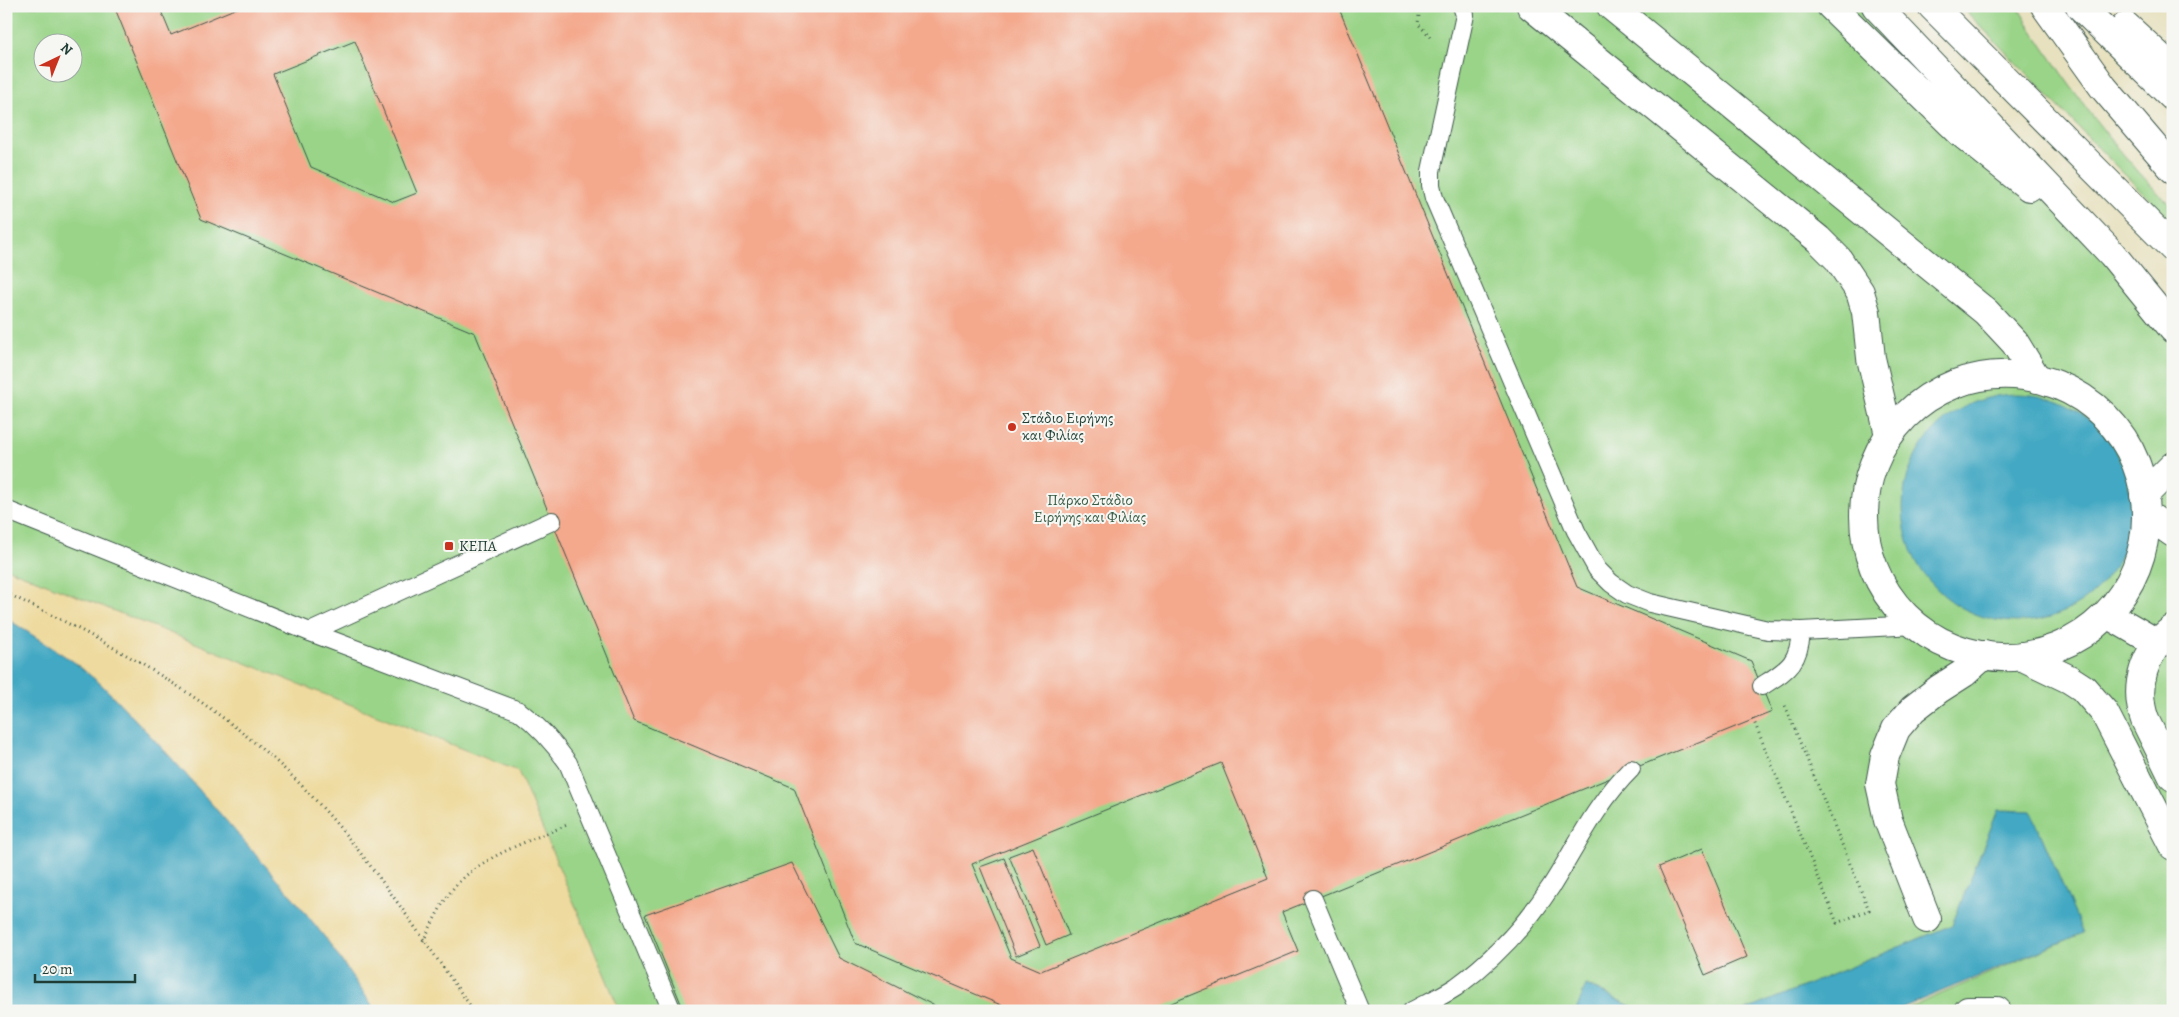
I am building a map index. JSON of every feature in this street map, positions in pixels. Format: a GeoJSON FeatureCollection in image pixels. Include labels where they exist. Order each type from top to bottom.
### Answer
{"type":"FeatureCollection","features":[{"type":"Feature","properties":{"kind":"main road"},"geometry":{"type":"LineString","coordinates":[[1531,6],[1818,239],[1838,259],[1860,292],[1866,312],[1871,358],[1889,435]]}},
{"type":"Feature","properties":{"kind":"main road"},"geometry":{"type":"LineString","coordinates":[[1611,6],[1986,312],[2015,343],[2037,379]]}},
{"type":"Feature","properties":{"kind":"main road"},"geometry":{"type":"LineString","coordinates":[[1831,6],[1960,132],[2112,254]]}},
{"type":"Feature","properties":{"kind":"main road"},"geometry":{"type":"LineString","coordinates":[[1876,6],[2112,254],[2173,329]]}},
{"type":"Feature","properties":{"kind":"main road"},"geometry":{"type":"LineString","coordinates":[[1932,6],[2173,248]]}},
{"type":"Feature","properties":{"kind":"main road"},"geometry":{"type":"LineString","coordinates":[[2045,6],[2103,87],[2173,169]]}},
{"type":"Feature","properties":{"kind":"main road"},"geometry":{"type":"LineString","coordinates":[[2080,6],[2173,97]]}},
{"type":"Feature","properties":{"kind":"main road"},"geometry":{"type":"LineString","coordinates":[[2104,6],[2173,68]]}},
{"type":"Feature","properties":{"kind":"main road"},"geometry":{"type":"LineString","coordinates":[[2001,375],[2037,379],[2071,392],[2088,403],[2106,417],[2123,440],[2135,463],[2145,504],[2145,534],[2139,561],[2130,582],[2107,614],[2068,643],[2044,652],[2021,656],[1984,655],[1966,651],[1943,642],[1916,625],[1898,607],[1880,582],[1873,567],[1865,531],[1864,511],[1870,477],[1889,435],[1903,418],[1920,404],[1957,383],[1980,377],[2001,375]]}},
{"type":"Feature","properties":{"kind":"main road"},"geometry":{"type":"LineString","coordinates":[[2145,504],[2173,466]]}},
{"type":"Feature","properties":{"kind":"main road"},"geometry":{"type":"LineString","coordinates":[[2145,504],[2173,532]]}},
{"type":"Feature","properties":{"kind":"main road"},"geometry":{"type":"LineString","coordinates":[[2107,614],[2165,636],[2146,660],[2139,690],[2145,720],[2173,777]]}},
{"type":"Feature","properties":{"kind":"main road"},"geometry":{"type":"LineString","coordinates":[[1926,919],[1888,820],[1880,784],[1885,756],[1896,729],[1914,709],[1939,689],[1964,674],[1984,655]]}},
{"type":"Feature","properties":{"kind":"main road"},"geometry":{"type":"LineString","coordinates":[[2021,656],[2069,678],[2082,688],[2104,712],[2173,846]]}},
{"type":"Feature","properties":{"kind":"main road"},"geometry":{"type":"LineString","coordinates":[[1968,1011],[1997,1011]]}},
{"type":"Feature","properties":{"kind":"lane"},"geometry":{"type":"LineString","coordinates":[[1462,6],[1465,15],[1431,171],[1431,185],[1434,198],[1576,531],[1597,569],[1611,583],[1627,594],[1650,603],[1768,630],[1801,631],[1916,625]]}},
{"type":"Feature","properties":{"kind":"lane"},"geometry":{"type":"LineString","coordinates":[[6,510],[310,632],[519,711],[542,730],[568,763],[672,1011]]}},
{"type":"Feature","properties":{"kind":"lane"},"geometry":{"type":"LineString","coordinates":[[310,632],[552,521]]}},
{"type":"Feature","properties":{"kind":"lane"},"geometry":{"type":"LineString","coordinates":[[1768,682],[1786,670],[1796,660],[1800,647],[1801,631]]}},
{"type":"Feature","properties":{"kind":"lane"},"geometry":{"type":"LineString","coordinates":[[1412,1011],[1455,987],[1498,952],[1527,921],[1552,884],[1597,808],[1631,769]]}},
{"type":"Feature","properties":{"kind":"lane"},"geometry":{"type":"LineString","coordinates":[[1313,899],[1360,1011]]}},
{"type":"Feature","properties":{"kind":"path"},"geometry":{"type":"LineString","coordinates":[[178,6],[180,10],[190,6]]}},
{"type":"Feature","properties":{"kind":"path"},"geometry":{"type":"LineString","coordinates":[[6,593],[64,620],[131,657],[176,686],[256,745],[302,786],[339,827],[474,1011]]}},
{"type":"Feature","properties":{"kind":"path"},"geometry":{"type":"LineString","coordinates":[[1753,720],[1837,923],[1869,910],[1768,682]]}},
{"type":"Feature","properties":{"kind":"path"},"geometry":{"type":"LineString","coordinates":[[423,941],[456,886],[472,871],[492,858],[556,830]]}},
{"type":"Feature","properties":{"kind":"green space","name":"Πάρκο Στάδιο Ειρήνης και Φιλίας"},"geometry":{"type":"Polygon","coordinates":[[[6,6],[1857,6],[2173,314],[2173,1011],[1902,1011],[2083,933],[2031,811],[1998,810],[1952,925],[1744,1011],[1641,1011],[1587,985],[1576,1011],[364,1011],[6,630],[6,6]]]}},
{"type":"Feature","properties":{"kind":"green space"},"geometry":{"type":"Polygon","coordinates":[[[1961,6],[2017,6],[2089,112],[2130,162],[2173,208],[2173,222],[2116,166],[1961,6]]]}},
{"type":"Feature","properties":{"kind":"sand"},"geometry":{"type":"Polygon","coordinates":[[[6,568],[518,771],[620,1011],[376,1011],[327,940],[296,901],[175,762],[130,714],[103,686],[74,662],[6,618],[6,568]]]}},
{"type":"Feature","properties":{"kind":"water"},"geometry":{"type":"Polygon","coordinates":[[[2017,394],[2039,396],[2061,403],[2080,413],[2105,436],[2117,454],[2126,475],[2131,508],[2129,530],[2122,552],[2112,571],[2089,596],[2071,608],[2050,617],[2017,622],[1995,620],[1973,613],[1954,603],[1929,580],[1917,562],[1908,541],[1903,508],[1905,486],[1912,464],[1922,445],[1945,420],[1963,408],[1984,399],[2017,394]]]}},
{"type":"Feature","properties":{"kind":"water"},"geometry":{"type":"Polygon","coordinates":[[[6,618],[74,662],[103,686],[130,714],[175,762],[296,901],[327,940],[376,1011],[6,1011],[6,618]]]}},
{"type":"Feature","properties":{"kind":"water"},"geometry":{"type":"Polygon","coordinates":[[[1998,810],[2031,811],[2083,933],[1894,1011],[1744,1011],[1952,925],[1998,810]]]}},
{"type":"Feature","properties":{"kind":"water"},"geometry":{"type":"Polygon","coordinates":[[[1586,985],[1641,1011],[1576,1011],[1586,985]]]}},
{"type":"Feature","properties":{"kind":"building","name":"Στάδιο Ειρήνης και Φιλίας"},"geometry":{"type":"Polygon","coordinates":[[[114,6],[159,6],[171,35],[242,6],[1338,6],[1577,587],[1751,661],[1772,712],[1282,912],[1298,951],[1152,1011],[1015,1011],[855,943],[794,788],[634,721],[475,333],[201,219],[114,6]],[[355,41],[273,74],[311,167],[394,202],[417,193],[355,41]],[[1221,763],[972,864],[1011,958],[1041,971],[1268,878],[1221,763]]]}},
{"type":"Feature","properties":{"kind":"building"},"geometry":{"type":"Polygon","coordinates":[[[1033,847],[1069,935],[1046,945],[1009,856],[1033,847]]]}},
{"type":"Feature","properties":{"kind":"building"},"geometry":{"type":"Polygon","coordinates":[[[1702,849],[1747,957],[1705,975],[1659,867],[1702,849]]]}},
{"type":"Feature","properties":{"kind":"building"},"geometry":{"type":"Polygon","coordinates":[[[1004,858],[1040,946],[1016,956],[980,867],[1004,858]]]}},
{"type":"Feature","properties":{"kind":"building"},"geometry":{"type":"Polygon","coordinates":[[[792,863],[839,958],[945,1011],[684,1011],[645,915],[792,863]]]}},
{"type":"Feature","properties":{"kind":"place","name":"Στάδιο Ειρήνης και Φιλίας"},"geometry":{"type":"Point","coordinates":[1012,427]}},
{"type":"Feature","properties":{"kind":"place","name":"ΚΕΠΑ"},"geometry":{"type":"Point","coordinates":[449,546]}}]}
